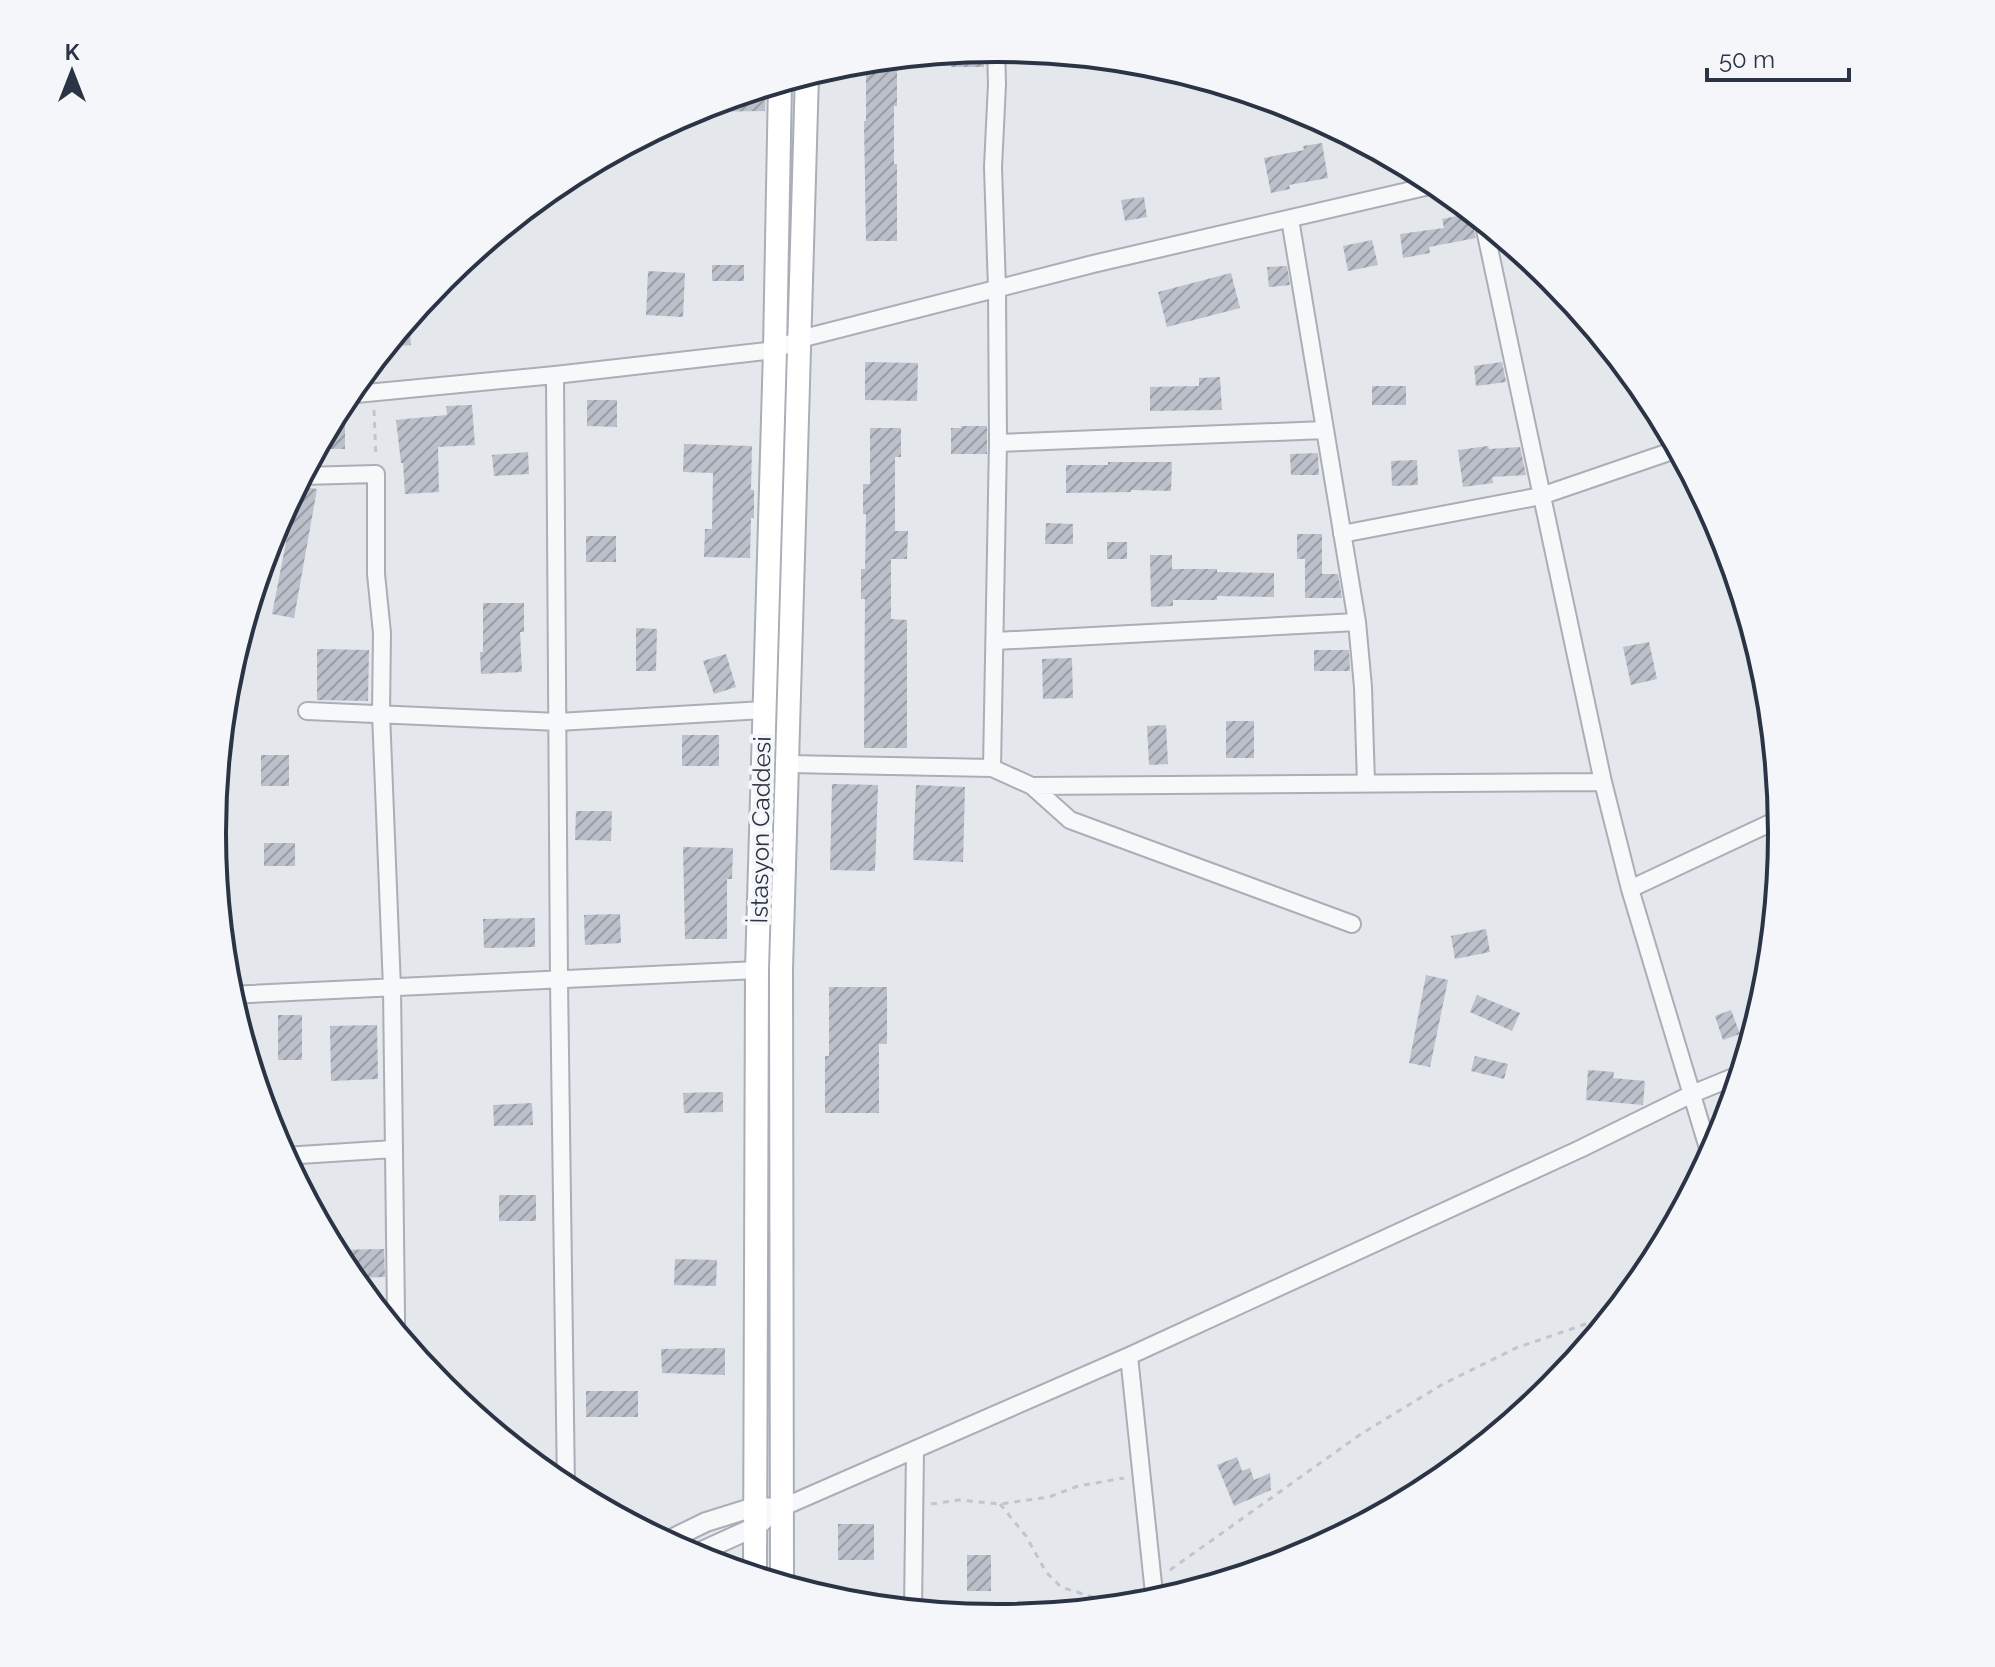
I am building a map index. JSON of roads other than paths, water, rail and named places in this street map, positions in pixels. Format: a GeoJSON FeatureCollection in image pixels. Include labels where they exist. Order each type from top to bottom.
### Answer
{"type":"FeatureCollection","features":[{"type":"Feature","properties":{"kind":"main road"},"geometry":{"type":"LineString","coordinates":[[782,1574],[781,969],[807,86]]}},
{"type":"Feature","properties":{"kind":"main road","name":"İstasyon Caddesi"},"geometry":{"type":"LineString","coordinates":[[755,1566],[757,970],[780,94]]}},
{"type":"Feature","properties":{"kind":"street"},"geometry":{"type":"LineString","coordinates":[[992,768],[998,443],[993,167],[996,62]]}},
{"type":"Feature","properties":{"kind":"street"},"geometry":{"type":"LineString","coordinates":[[364,394],[775,350],[800,339],[1093,264],[1420,188]]}},
{"type":"Feature","properties":{"kind":"street"},"geometry":{"type":"LineString","coordinates":[[1290,219],[1357,622],[1366,783]]}},
{"type":"Feature","properties":{"kind":"street"},"geometry":{"type":"LineString","coordinates":[[1487,237],[1603,782],[1630,889],[1705,1139]]}},
{"type":"Feature","properties":{"kind":"street"},"geometry":{"type":"LineString","coordinates":[[555,375],[566,1473]]}},
{"type":"Feature","properties":{"kind":"street"},"geometry":{"type":"LineString","coordinates":[[998,443],[1325,430]]}},
{"type":"Feature","properties":{"kind":"street"},"geometry":{"type":"LineString","coordinates":[[1342,534],[1541,496],[1668,452]]}},
{"type":"Feature","properties":{"kind":"street"},"geometry":{"type":"LineString","coordinates":[[315,476],[376,474],[376,574],[382,633],[381,713],[392,988],[392,1312]]}},
{"type":"Feature","properties":{"kind":"street"},"geometry":{"type":"LineString","coordinates":[[995,641],[1357,622]]}},
{"type":"Feature","properties":{"kind":"street"},"geometry":{"type":"LineString","coordinates":[[307,711],[558,722],[764,710]]}},
{"type":"Feature","properties":{"kind":"street"},"geometry":{"type":"LineString","coordinates":[[788,764],[992,768],[1032,786],[1070,820],[1352,924]]}},
{"type":"Feature","properties":{"kind":"street"},"geometry":{"type":"LineString","coordinates":[[1032,786],[1603,782]]}},
{"type":"Feature","properties":{"kind":"street"},"geometry":{"type":"LineString","coordinates":[[1630,889],[1769,824]]}},
{"type":"Feature","properties":{"kind":"street"},"geometry":{"type":"LineString","coordinates":[[243,994],[757,970]]}},
{"type":"Feature","properties":{"kind":"street"},"geometry":{"type":"LineString","coordinates":[[705,1547],[755,1517],[1129,1356],[1580,1149],[1692,1094],[1728,1080]]}},
{"type":"Feature","properties":{"kind":"street"},"geometry":{"type":"LineString","coordinates":[[297,1155],[394,1149]]}},
{"type":"Feature","properties":{"kind":"street"},"geometry":{"type":"LineString","coordinates":[[1129,1356],[1154,1589]]}},
{"type":"Feature","properties":{"kind":"street"},"geometry":{"type":"LineString","coordinates":[[913,1600],[915,1450]]}},
{"type":"Feature","properties":{"kind":"street"},"geometry":{"type":"LineString","coordinates":[[679,1535],[706,1522],[755,1517]]}}]}
